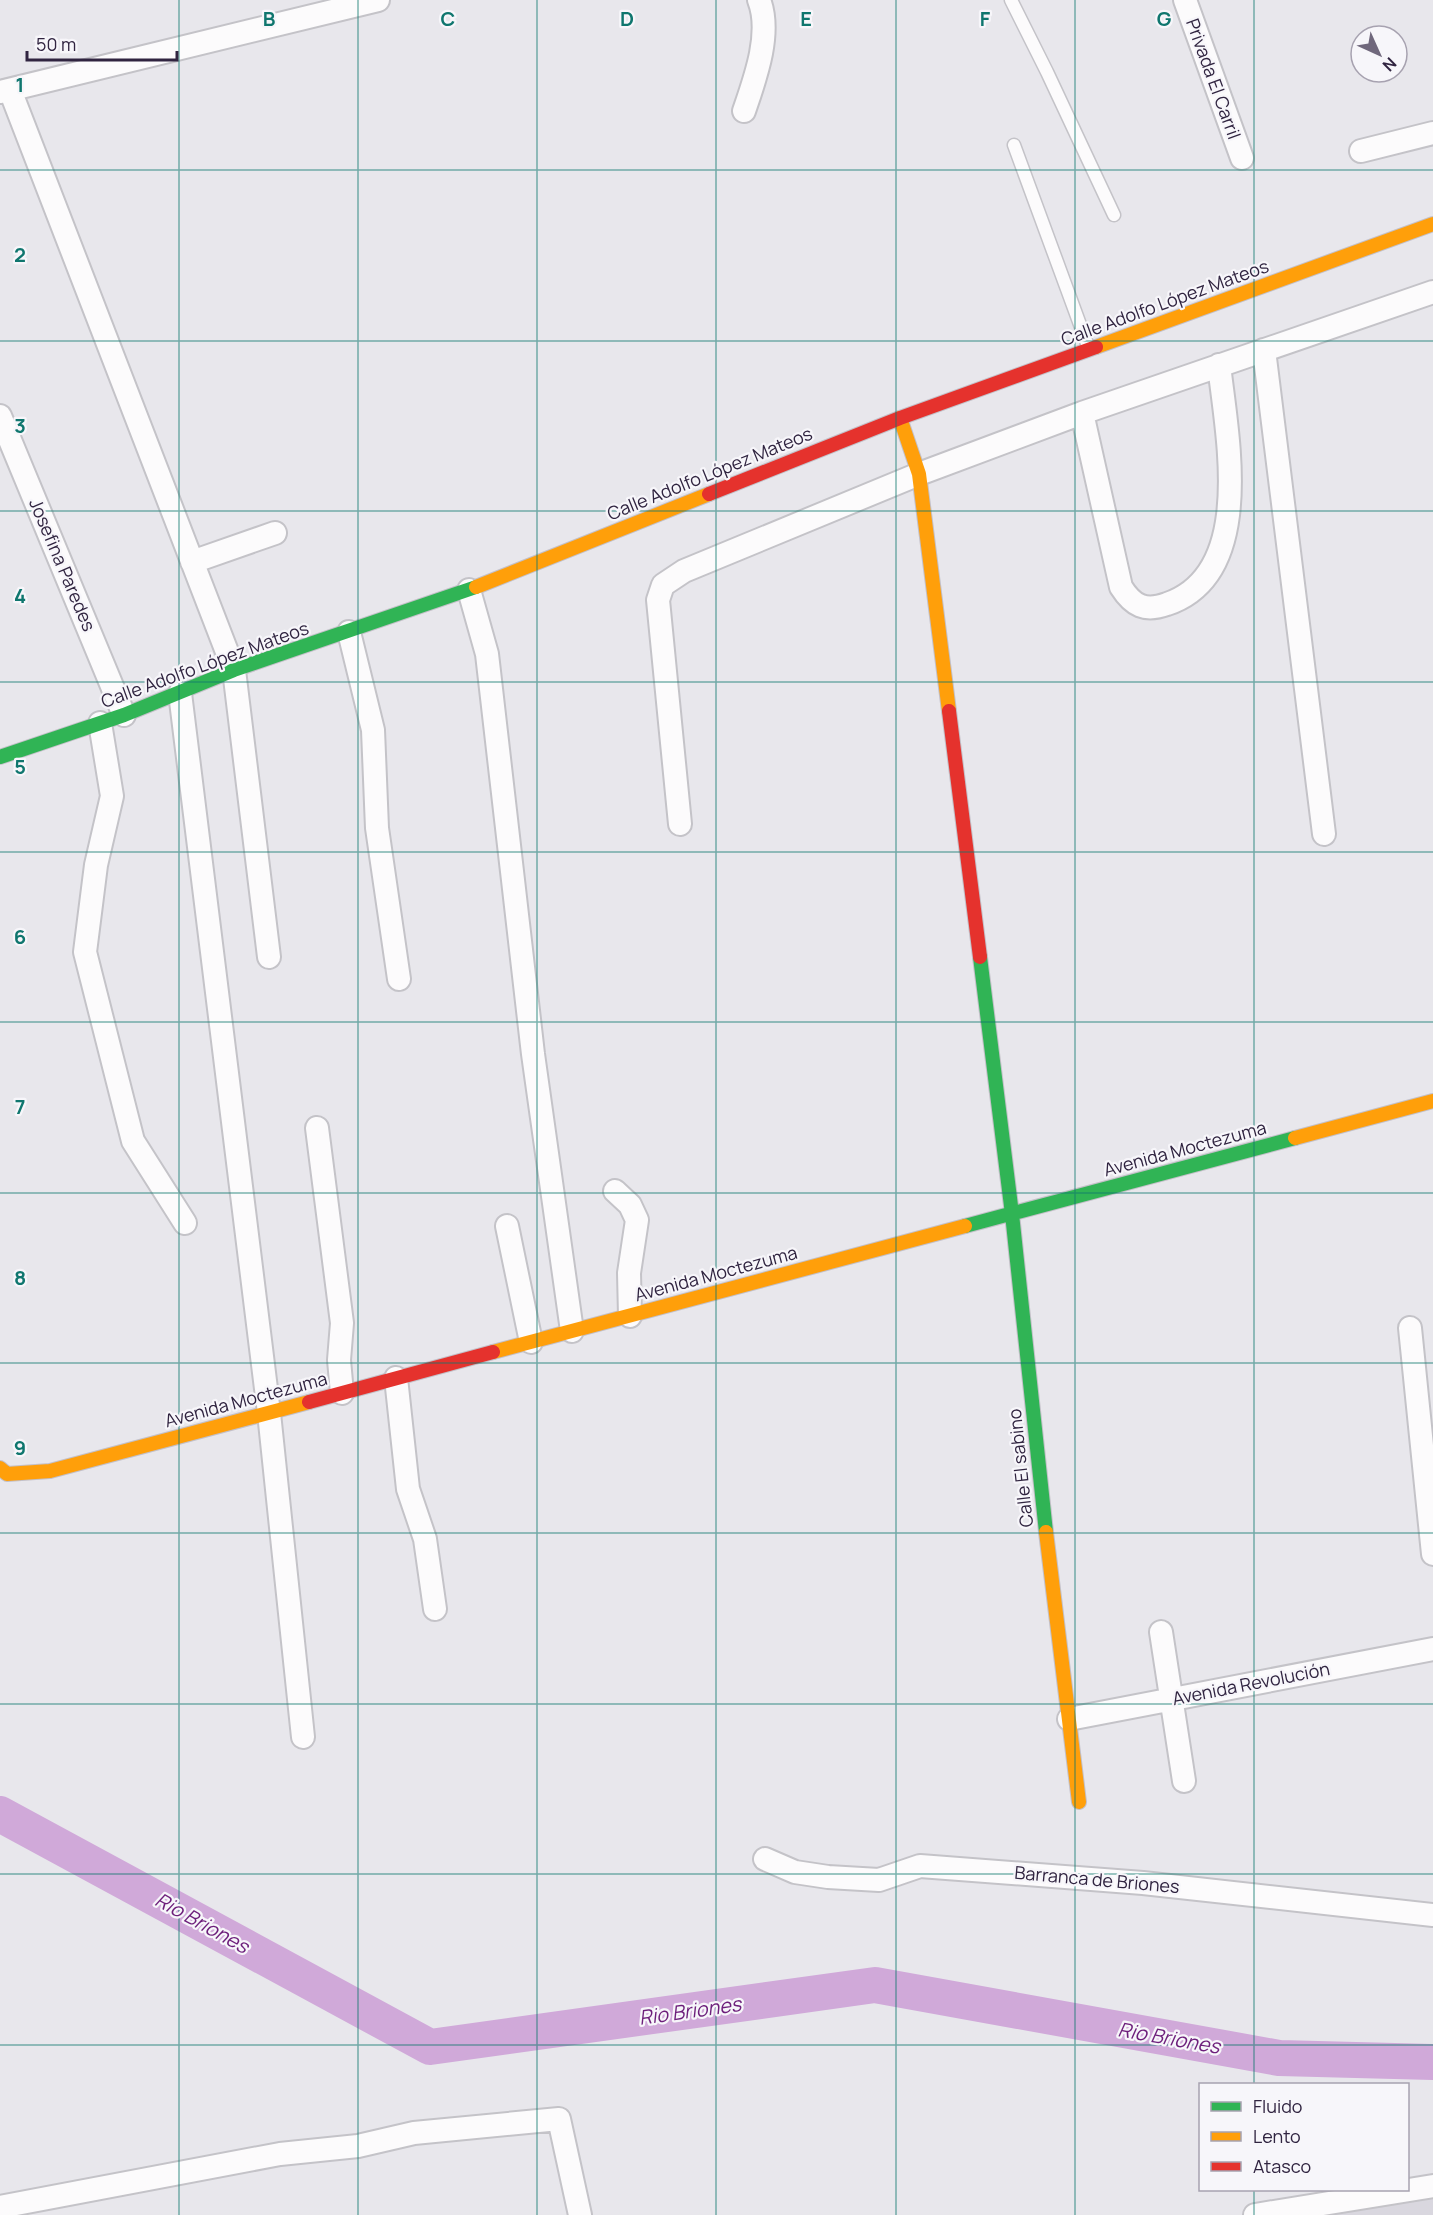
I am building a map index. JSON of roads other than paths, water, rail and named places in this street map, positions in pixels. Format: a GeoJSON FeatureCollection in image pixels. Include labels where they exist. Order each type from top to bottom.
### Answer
{"type":"FeatureCollection","features":[{"type":"Feature","properties":{"kind":"street"},"geometry":{"type":"LineString","coordinates":[[269,957],[234,670],[5,91],[378,0]]}},
{"type":"Feature","properties":{"kind":"street"},"geometry":{"type":"LineString","coordinates":[[744,111],[761,64],[764,11],[759,0]]}},
{"type":"Feature","properties":{"kind":"street","name":"Privada El Carril"},"geometry":{"type":"LineString","coordinates":[[1185,0],[1242,158]]}},
{"type":"Feature","properties":{"kind":"street"},"geometry":{"type":"LineString","coordinates":[[1361,151],[1433,134]]}},
{"type":"Feature","properties":{"kind":"street","name":"Calle Adolfo López Mateos"},"geometry":{"type":"LineString","coordinates":[[0,757],[124,715],[234,670],[469,590],[900,418],[1433,224]]}},
{"type":"Feature","properties":{"kind":"street"},"geometry":{"type":"LineString","coordinates":[[680,824],[658,600],[663,585],[684,571],[919,474],[1082,413],[1433,292]]}},
{"type":"Feature","properties":{"kind":"street"},"geometry":{"type":"LineString","coordinates":[[1264,350],[1324,834]]}},
{"type":"Feature","properties":{"kind":"street"},"geometry":{"type":"LineString","coordinates":[[1082,413],[1121,588],[1130,602],[1143,607],[1163,606],[1185,598],[1203,580],[1221,549],[1230,512],[1228,450],[1219,365]]}},
{"type":"Feature","properties":{"kind":"street","name":"Josefina Paredes"},"geometry":{"type":"LineString","coordinates":[[0,416],[124,715]]}},
{"type":"Feature","properties":{"kind":"street","name":"Calle El sabino"},"geometry":{"type":"LineString","coordinates":[[900,418],[919,474],[1012,1214],[1044,1513],[1079,1802]]}},
{"type":"Feature","properties":{"kind":"street"},"geometry":{"type":"LineString","coordinates":[[192,562],[275,533]]}},
{"type":"Feature","properties":{"kind":"street"},"geometry":{"type":"LineString","coordinates":[[469,590],[487,654],[533,1054],[572,1332]]}},
{"type":"Feature","properties":{"kind":"street"},"geometry":{"type":"LineString","coordinates":[[349,632],[373,730],[377,828],[399,979]]}},
{"type":"Feature","properties":{"kind":"street"},"geometry":{"type":"LineString","coordinates":[[180,693],[269,1413],[303,1737]]}},
{"type":"Feature","properties":{"kind":"street"},"geometry":{"type":"LineString","coordinates":[[100,723],[112,796],[96,865],[86,952],[133,1141],[184,1223]]}},
{"type":"Feature","properties":{"kind":"street","name":"Avenida Moctezuma"},"geometry":{"type":"LineString","coordinates":[[3,1471],[50,1471],[1433,1101]]}},
{"type":"Feature","properties":{"kind":"street"},"geometry":{"type":"LineString","coordinates":[[317,1128],[342,1323],[339,1360],[342,1393]]}},
{"type":"Feature","properties":{"kind":"street"},"geometry":{"type":"LineString","coordinates":[[615,1191],[630,1205],[637,1220],[629,1273],[630,1316]]}},
{"type":"Feature","properties":{"kind":"street"},"geometry":{"type":"LineString","coordinates":[[507,1226],[531,1342]]}},
{"type":"Feature","properties":{"kind":"street"},"geometry":{"type":"LineString","coordinates":[[1410,1328],[1433,1554]]}},
{"type":"Feature","properties":{"kind":"street"},"geometry":{"type":"LineString","coordinates":[[396,1378],[408,1489],[425,1539],[435,1609]]}},
{"type":"Feature","properties":{"kind":"street"},"geometry":{"type":"LineString","coordinates":[[1161,1632],[1184,1781]]}},
{"type":"Feature","properties":{"kind":"street","name":"Avenida Revolución"},"geometry":{"type":"LineString","coordinates":[[1069,1719],[1433,1649]]}},
{"type":"Feature","properties":{"kind":"street","name":"Barranca de Briones"},"geometry":{"type":"LineString","coordinates":[[765,1859],[795,1872],[828,1877],[879,1880],[921,1866],[1143,1883],[1433,1915]]}},
{"type":"Feature","properties":{"kind":"street"},"geometry":{"type":"LineString","coordinates":[[0,2207],[280,2154],[358,2145],[414,2133],[559,2119],[580,2215]]}},
{"type":"Feature","properties":{"kind":"street"},"geometry":{"type":"LineString","coordinates":[[1409,2190],[1433,2186]]}},
{"type":"Feature","properties":{"kind":"street"},"geometry":{"type":"LineString","coordinates":[[1255,2215],[1402,2191]]}},
{"type":"Feature","properties":{"kind":"lane"},"geometry":{"type":"LineString","coordinates":[[1011,0],[1114,215]]}},
{"type":"Feature","properties":{"kind":"lane"},"geometry":{"type":"LineString","coordinates":[[1014,145],[1089,350]]}},
{"type":"Feature","properties":{"kind":"waterway","name":"Rio Briones"},"geometry":{"type":"LineString","coordinates":[[0,1814],[430,2047],[875,1985],[1279,2058],[1433,2062]]}}]}
